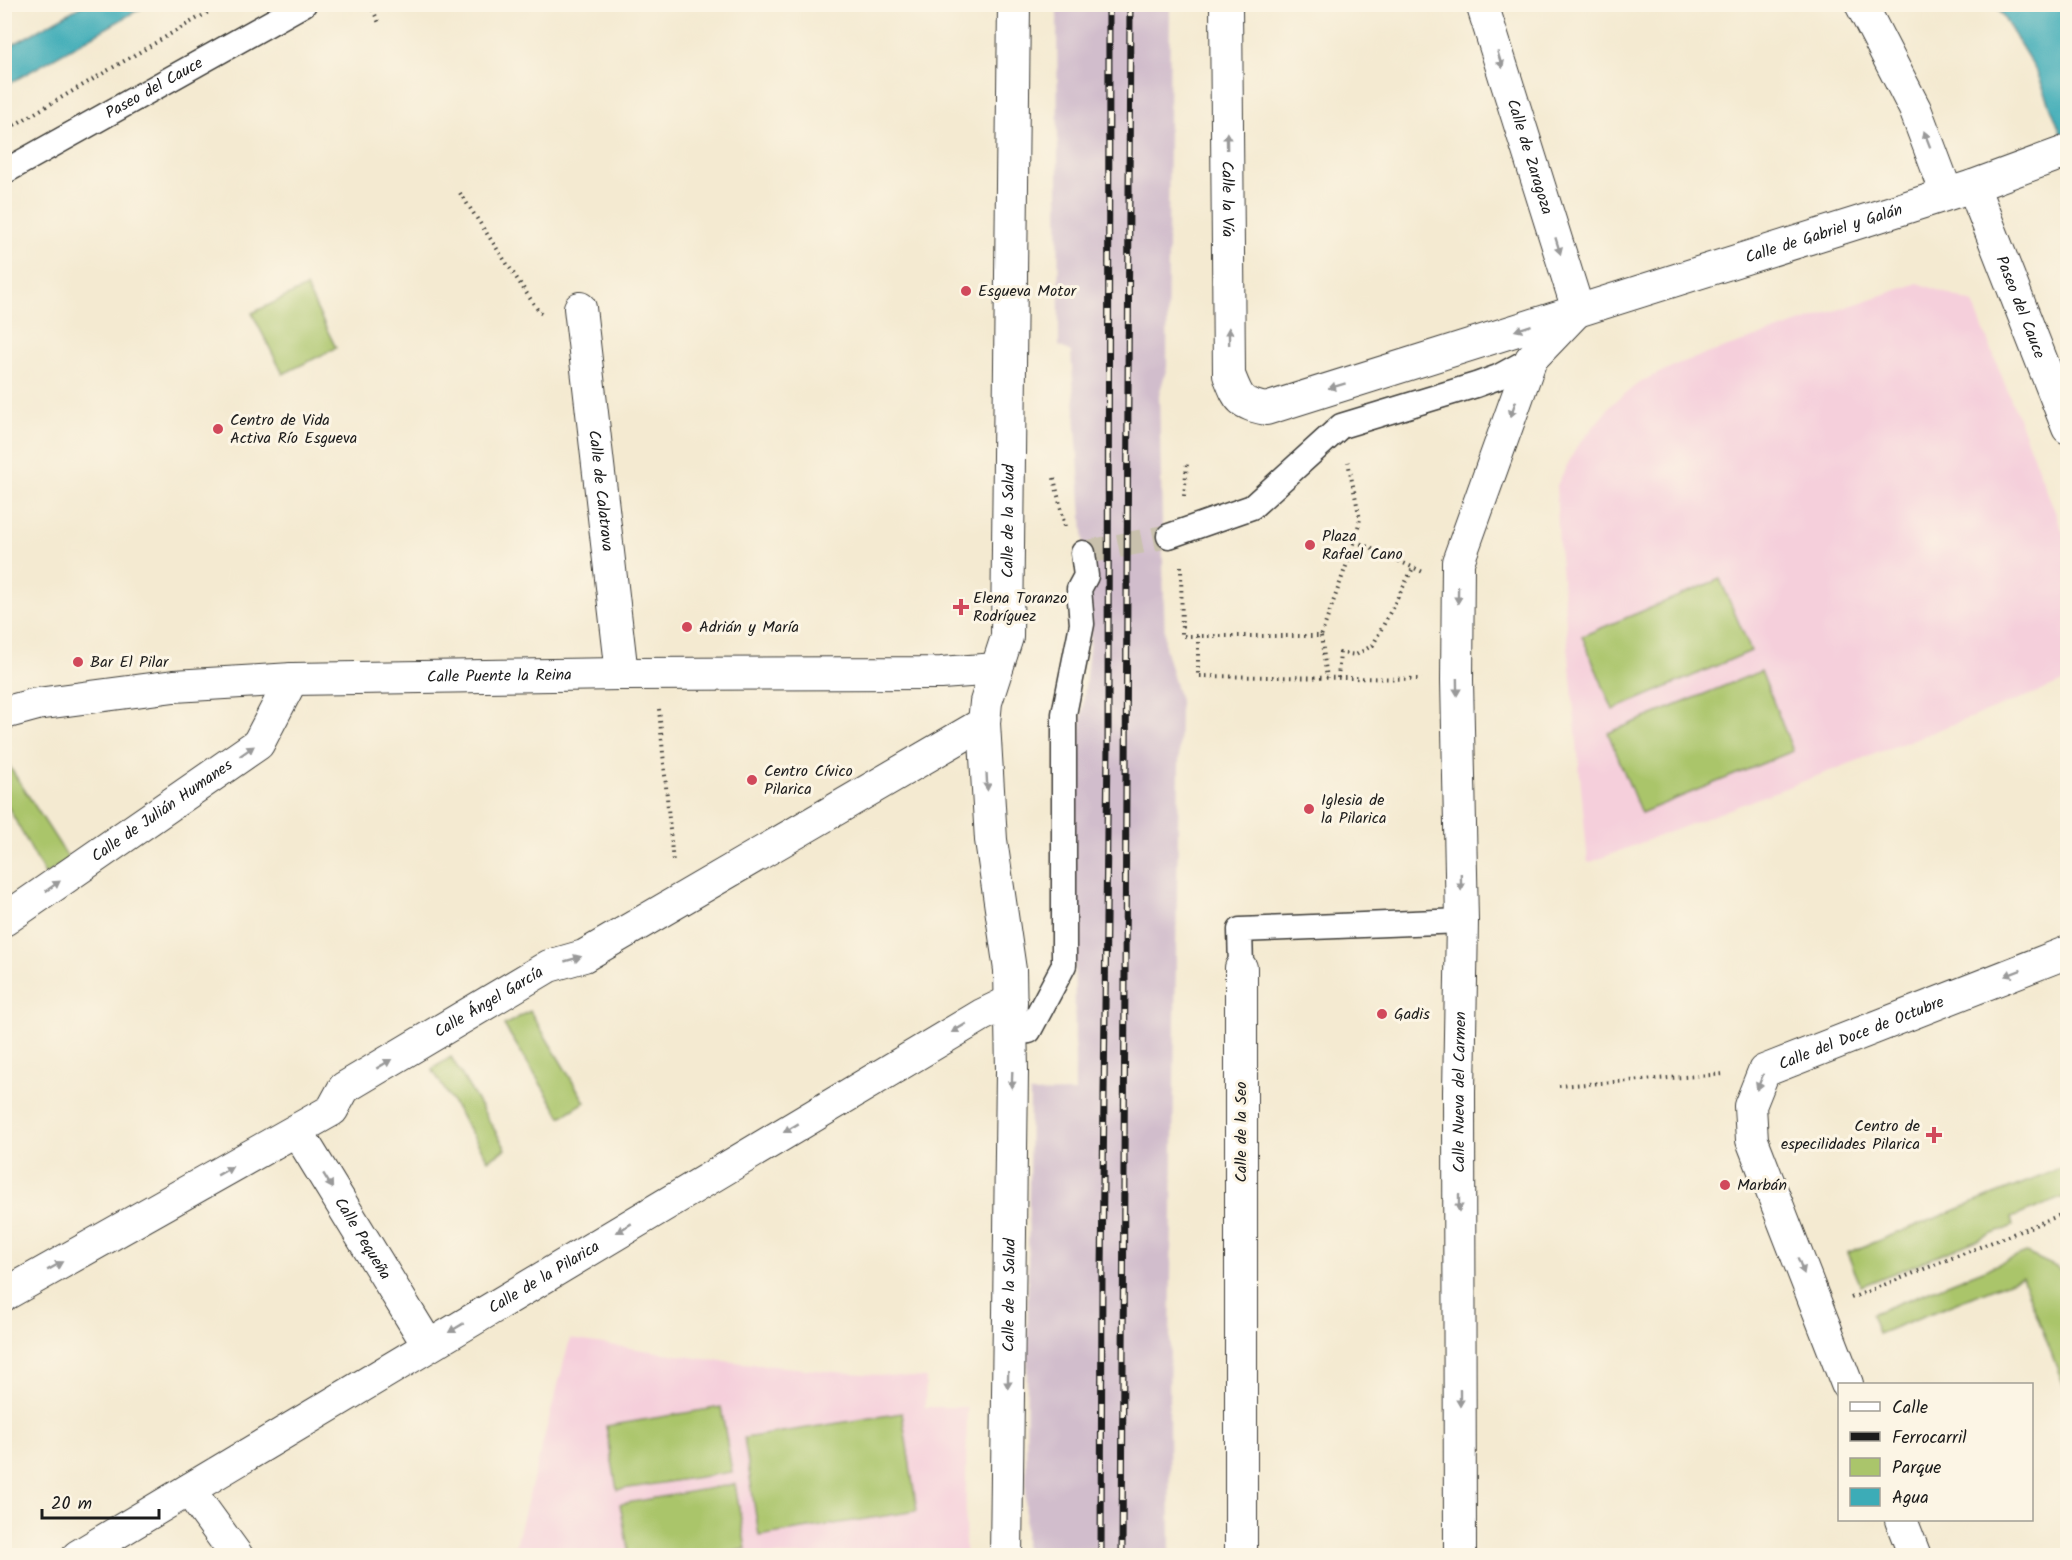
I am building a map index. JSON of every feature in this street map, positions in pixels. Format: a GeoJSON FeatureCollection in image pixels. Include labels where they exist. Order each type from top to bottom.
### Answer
{"type":"FeatureCollection","features":[{"type":"Feature","properties":{"kind":"street","name":"Paseo del Cauce"},"geometry":{"type":"LineString","coordinates":[[4,172],[304,4]]}},
{"type":"Feature","properties":{"kind":"street","name":"Calle de la Salud"},"geometry":{"type":"LineString","coordinates":[[1006,1556],[1011,1001],[1010,970],[991,840],[984,723],[986,702],[1007,637],[1014,4]]}},
{"type":"Feature","properties":{"kind":"street","name":"Calle la Vía"},"geometry":{"type":"LineString","coordinates":[[1226,4],[1230,375],[1237,393],[1247,405],[1266,408],[1578,310]]}},
{"type":"Feature","properties":{"kind":"street","name":"Calle de Zaragoza"},"geometry":{"type":"LineString","coordinates":[[1482,4],[1578,310]]}},
{"type":"Feature","properties":{"kind":"street","name":"Paseo del Cauce"},"geometry":{"type":"LineString","coordinates":[[1861,4],[1960,190],[2067,428]]}},
{"type":"Feature","properties":{"kind":"street","name":"Calle de Gabriel y Galán"},"geometry":{"type":"LineString","coordinates":[[1578,310],[1960,190],[2067,151]]}},
{"type":"Feature","properties":{"kind":"street"},"geometry":{"type":"LineString","coordinates":[[1169,536],[1252,507],[1341,426],[1476,385],[1498,377],[1531,359],[1578,310]]}},
{"type":"Feature","properties":{"kind":"street","name":"Calle de Calatrava"},"geometry":{"type":"LineString","coordinates":[[582,321],[622,674]]}},
{"type":"Feature","properties":{"kind":"street","name":"Calle Nueva del Carmen"},"geometry":{"type":"LineString","coordinates":[[1460,1556],[1459,1092],[1462,921],[1458,562],[1531,359]]}},
{"type":"Feature","properties":{"kind":"street"},"geometry":{"type":"LineString","coordinates":[[1011,1033],[1029,1030],[1064,965],[1064,714],[1082,624],[1078,589],[1086,576],[1083,553]]}},
{"type":"Feature","properties":{"kind":"street","name":"Calle Puente la Reina"},"geometry":{"type":"LineString","coordinates":[[4,713],[37,704],[162,688],[292,679],[622,674],[941,673],[997,669]]}},
{"type":"Feature","properties":{"kind":"street","name":"Calle de Julián Humanes"},"geometry":{"type":"LineString","coordinates":[[4,920],[258,744],[292,679]]}},
{"type":"Feature","properties":{"kind":"street","name":"Calle Ángel García"},"geometry":{"type":"LineString","coordinates":[[4,1295],[332,1110],[344,1088],[549,966],[584,956],[984,723]]}},
{"type":"Feature","properties":{"kind":"street","name":"Calle de la Seo"},"geometry":{"type":"LineString","coordinates":[[1241,1556],[1240,930],[1462,921]]}},
{"type":"Feature","properties":{"kind":"street","name":"Calle del Doce de Octubre"},"geometry":{"type":"LineString","coordinates":[[1848,1383],[1752,1140],[1750,1106],[1764,1071],[2067,952]]}},
{"type":"Feature","properties":{"kind":"street","name":"Calle de la Pilarica"},"geometry":{"type":"LineString","coordinates":[[78,1556],[971,1021],[1011,1001]]}},
{"type":"Feature","properties":{"kind":"street","name":"Calle Pequeña"},"geometry":{"type":"LineString","coordinates":[[297,1131],[429,1344]]}},
{"type":"Feature","properties":{"kind":"street"},"geometry":{"type":"LineString","coordinates":[[189,1490],[237,1556]]}},
{"type":"Feature","properties":{"kind":"street"},"geometry":{"type":"LineString","coordinates":[[1901,1521],[1915,1556]]}},
{"type":"Feature","properties":{"kind":"path"},"geometry":{"type":"LineString","coordinates":[[4,10],[14,4]]}},
{"type":"Feature","properties":{"kind":"path"},"geometry":{"type":"LineString","coordinates":[[4,131],[222,4]]}},
{"type":"Feature","properties":{"kind":"path"},"geometry":{"type":"LineString","coordinates":[[370,4],[380,25]]}},
{"type":"Feature","properties":{"kind":"path"},"geometry":{"type":"LineString","coordinates":[[460,193],[539,312],[582,321]]}},
{"type":"Feature","properties":{"kind":"path"},"geometry":{"type":"LineString","coordinates":[[1327,678],[1321,636],[1355,541],[1360,519],[1341,426]]}},
{"type":"Feature","properties":{"kind":"path"},"geometry":{"type":"LineString","coordinates":[[1355,541],[1431,576]]}},
{"type":"Feature","properties":{"kind":"path"},"geometry":{"type":"LineString","coordinates":[[1338,678],[1340,653],[1356,655],[1373,645],[1413,568]]}},
{"type":"Feature","properties":{"kind":"path"},"geometry":{"type":"LineString","coordinates":[[1181,572],[1182,636],[1321,636]]}},
{"type":"Feature","properties":{"kind":"path"},"geometry":{"type":"LineString","coordinates":[[1198,636],[1198,676],[1397,680]]}},
{"type":"Feature","properties":{"kind":"path"},"geometry":{"type":"LineString","coordinates":[[659,706],[677,903]]}},
{"type":"Feature","properties":{"kind":"path"},"geometry":{"type":"LineString","coordinates":[[1559,1086],[1764,1071]]}},
{"type":"Feature","properties":{"kind":"path"},"geometry":{"type":"LineString","coordinates":[[1818,1311],[2067,1212]]}},
{"type":"Feature","properties":{"kind":"shaded area"},"geometry":{"type":"Polygon","coordinates":[[[1057,5],[1170,5],[1167,367],[1159,395],[1165,647],[1180,701],[1169,1405],[1170,1555],[1025,1556],[1030,1093],[1075,1092],[1074,796],[1090,637],[1071,352],[1059,346],[1057,5]]]}},
{"type":"Feature","properties":{"kind":"shaded area"},"geometry":{"type":"Polygon","coordinates":[[[1918,283],[1973,303],[2067,542],[2067,681],[1588,863],[1559,546],[1556,487],[1576,448],[1613,403],[1640,382],[1680,363],[1918,283]]]}},
{"type":"Feature","properties":{"kind":"shaded area"},"geometry":{"type":"Polygon","coordinates":[[[570,1339],[704,1359],[926,1378],[925,1407],[967,1407],[965,1555],[513,1556],[570,1339]]]}},
{"type":"Feature","properties":{"kind":"green space"},"geometry":{"type":"Polygon","coordinates":[[[306,287],[336,348],[283,374],[252,313],[306,287]]]}},
{"type":"Feature","properties":{"kind":"green space"},"geometry":{"type":"Polygon","coordinates":[[[1720,579],[1751,651],[1613,710],[1582,636],[1720,579]]]}},
{"type":"Feature","properties":{"kind":"green space"},"geometry":{"type":"Polygon","coordinates":[[[1761,671],[1793,751],[1641,813],[1608,733],[1761,671]]]}},
{"type":"Feature","properties":{"kind":"green space"},"geometry":{"type":"Polygon","coordinates":[[[4,758],[69,859],[45,875],[5,801],[4,758]]]}},
{"type":"Feature","properties":{"kind":"green space"},"geometry":{"type":"Polygon","coordinates":[[[530,1011],[585,1102],[561,1117],[504,1025],[530,1011]]]}},
{"type":"Feature","properties":{"kind":"green space"},"geometry":{"type":"Polygon","coordinates":[[[451,1057],[506,1149],[488,1160],[432,1069],[451,1057]]]}},
{"type":"Feature","properties":{"kind":"green space"},"geometry":{"type":"Polygon","coordinates":[[[2067,1166],[2067,1196],[2011,1218],[2013,1226],[1861,1286],[1847,1253],[2067,1166]]]}},
{"type":"Feature","properties":{"kind":"green space"},"geometry":{"type":"Polygon","coordinates":[[[2026,1253],[2067,1272],[2067,1394],[2022,1277],[1878,1334],[1871,1314],[2026,1253]]]}},
{"type":"Feature","properties":{"kind":"green space"},"geometry":{"type":"Polygon","coordinates":[[[721,1407],[732,1472],[617,1490],[606,1426],[721,1407]]]}},
{"type":"Feature","properties":{"kind":"green space"},"geometry":{"type":"Polygon","coordinates":[[[902,1413],[917,1511],[759,1536],[744,1438],[902,1413]]]}},
{"type":"Feature","properties":{"kind":"green space"},"geometry":{"type":"Polygon","coordinates":[[[735,1484],[746,1549],[705,1555],[629,1555],[620,1504],[735,1484]]]}},
{"type":"Feature","properties":{"kind":"water"},"geometry":{"type":"Polygon","coordinates":[[[83,5],[147,5],[5,86],[5,49],[83,5]]]}},
{"type":"Feature","properties":{"kind":"water"},"geometry":{"type":"Polygon","coordinates":[[[1996,5],[2064,5],[2068,14],[2067,149],[2037,72],[1996,5]]]}},
{"type":"Feature","properties":{"kind":"tunnel"},"geometry":{"type":"LineString","coordinates":[[1083,553],[1169,536]]}},
{"type":"Feature","properties":{"kind":"railway"},"geometry":{"type":"LineString","coordinates":[[1101,1556],[1108,744],[1109,4]]}},
{"type":"Feature","properties":{"kind":"railway"},"geometry":{"type":"LineString","coordinates":[[1122,1556],[1130,4]]}},
{"type":"Feature","properties":{"kind":"place","name":"Esgueva Motor"},"geometry":{"type":"Point","coordinates":[966,291]}},
{"type":"Feature","properties":{"kind":"place","name":"Centro de Vida Activa Río Esgueva"},"geometry":{"type":"Point","coordinates":[218,429]}},
{"type":"Feature","properties":{"kind":"place","name":"Plaza Rafael Cano"},"geometry":{"type":"Point","coordinates":[1310,545]}},
{"type":"Feature","properties":{"kind":"place","name":"Elena Toranzo Rodríguez"},"geometry":{"type":"Point","coordinates":[961,607]}},
{"type":"Feature","properties":{"kind":"place","name":"Adrián y María"},"geometry":{"type":"Point","coordinates":[687,627]}},
{"type":"Feature","properties":{"kind":"place","name":"Bar El Pilar"},"geometry":{"type":"Point","coordinates":[78,662]}},
{"type":"Feature","properties":{"kind":"place","name":"Centro Cívico Pilarica"},"geometry":{"type":"Point","coordinates":[752,780]}},
{"type":"Feature","properties":{"kind":"place","name":"Iglesia de la Pilarica"},"geometry":{"type":"Point","coordinates":[1309,809]}},
{"type":"Feature","properties":{"kind":"place","name":"Gadis"},"geometry":{"type":"Point","coordinates":[1382,1014]}},
{"type":"Feature","properties":{"kind":"place","name":"Centro de especilidades Pilarica"},"geometry":{"type":"Point","coordinates":[1934,1135]}},
{"type":"Feature","properties":{"kind":"place","name":"Marbán"},"geometry":{"type":"Point","coordinates":[1725,1185]}}]}
